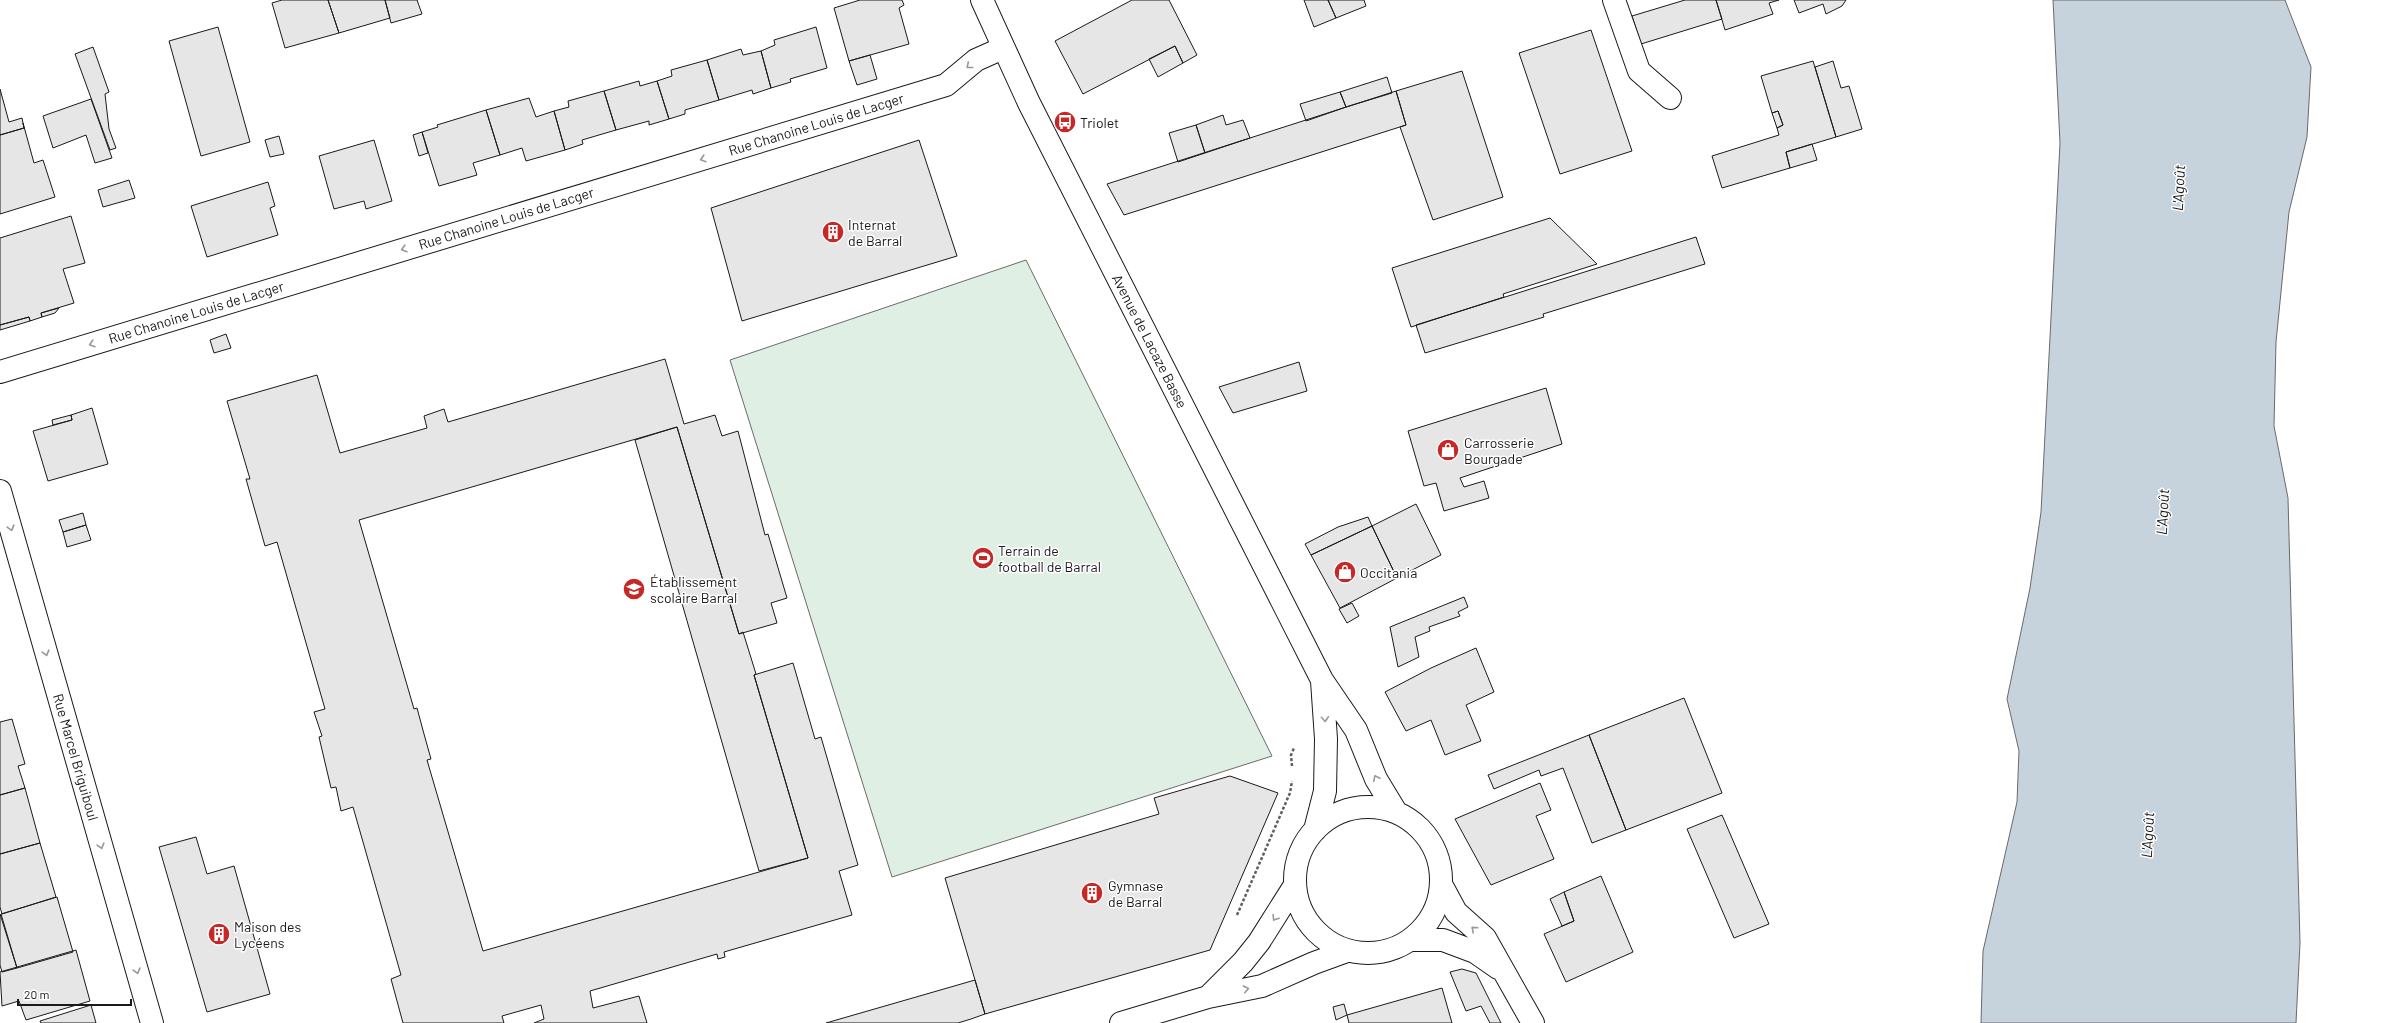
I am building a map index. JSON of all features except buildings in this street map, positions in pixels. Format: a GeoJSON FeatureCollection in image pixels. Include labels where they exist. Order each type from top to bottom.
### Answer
{"type":"FeatureCollection","features":[{"type":"Feature","properties":{"kind":"street","name":"Avenue de Lacaze Basse"},"geometry":{"type":"LineString","coordinates":[[982,0],[1003,48],[1049,142],[1322,680],[1356,730],[1376,779],[1396,812]]}},
{"type":"Feature","properties":{"kind":"street"},"geometry":{"type":"LineString","coordinates":[[1614,0],[1639,70],[1670,98]]}},
{"type":"Feature","properties":{"kind":"street","name":"Rue Chanoine Louis de Lacger"},"geometry":{"type":"LineString","coordinates":[[0,372],[946,85],[976,60],[1003,48]]}},
{"type":"Feature","properties":{"kind":"street","name":"Rue Marcel Briguiboul"},"geometry":{"type":"LineString","coordinates":[[0,491],[152,1023]]}},
{"type":"Feature","properties":{"kind":"street"},"geometry":{"type":"LineString","coordinates":[[1315,830],[1325,791],[1326,739],[1322,680]]}},
{"type":"Feature","properties":{"kind":"street"},"geometry":{"type":"LineString","coordinates":[[1374,806],[1396,812],[1416,823],[1432,841],[1440,863],[1442,886],[1437,907],[1427,925],[1412,940],[1391,950],[1369,954],[1347,951],[1330,944],[1316,932],[1305,919],[1298,902],[1295,884],[1296,865],[1303,846],[1315,830],[1332,816],[1352,808],[1374,806]]}},
{"type":"Feature","properties":{"kind":"street"},"geometry":{"type":"LineString","coordinates":[[1208,997],[1243,962],[1259,942],[1295,884]]}},
{"type":"Feature","properties":{"kind":"street"},"geometry":{"type":"LineString","coordinates":[[1442,886],[1456,912],[1485,938],[1533,1023]]}},
{"type":"Feature","properties":{"kind":"street"},"geometry":{"type":"LineString","coordinates":[[1412,940],[1443,940],[1475,952],[1504,972]]}},
{"type":"Feature","properties":{"kind":"street"},"geometry":{"type":"LineString","coordinates":[[1121,1023],[1208,997],[1262,986],[1314,963],[1347,951]]}},
{"type":"Feature","properties":{"kind":"path"},"geometry":{"type":"LineString","coordinates":[[1236,917],[1290,793],[1293,774],[1291,755],[1293,749],[1297,745]]}},
{"type":"Feature","properties":{"kind":"green space","name":"Terrain de football de Barral"},"geometry":{"type":"Polygon","coordinates":[[[1026,260],[1272,756],[892,877],[730,360],[1026,260]]]}},
{"type":"Feature","properties":{"kind":"water","name":"L'Agoût"},"geometry":{"type":"Polygon","coordinates":[[[2053,0],[2285,0],[2311,67],[2307,137],[2289,212],[2276,342],[2274,426],[2288,498],[2300,943],[2296,1023],[1981,1023],[1983,951],[2017,802],[2019,751],[2007,699],[2030,588],[2041,512],[2060,143],[2053,0]]]}},
{"type":"Feature","properties":{"kind":"place","name":"Triolet"},"geometry":{"type":"Point","coordinates":[1065,122]}},
{"type":"Feature","properties":{"kind":"place","name":"Internat de Barral"},"geometry":{"type":"Point","coordinates":[833,232]}},
{"type":"Feature","properties":{"kind":"place","name":"Carrosserie Bourgade"},"geometry":{"type":"Point","coordinates":[1448,450]}},
{"type":"Feature","properties":{"kind":"place","name":"Terrain de football de Barral"},"geometry":{"type":"Point","coordinates":[983,558]}},
{"type":"Feature","properties":{"kind":"place","name":"Occitania"},"geometry":{"type":"Point","coordinates":[1345,572]}},
{"type":"Feature","properties":{"kind":"place","name":"Établissement scolaire Barral"},"geometry":{"type":"Point","coordinates":[634,589]}},
{"type":"Feature","properties":{"kind":"place","name":"Gymnase de Barral"},"geometry":{"type":"Point","coordinates":[1092,893]}},
{"type":"Feature","properties":{"kind":"place","name":"Maison des Lycéens"},"geometry":{"type":"Point","coordinates":[219,934]}}]}
